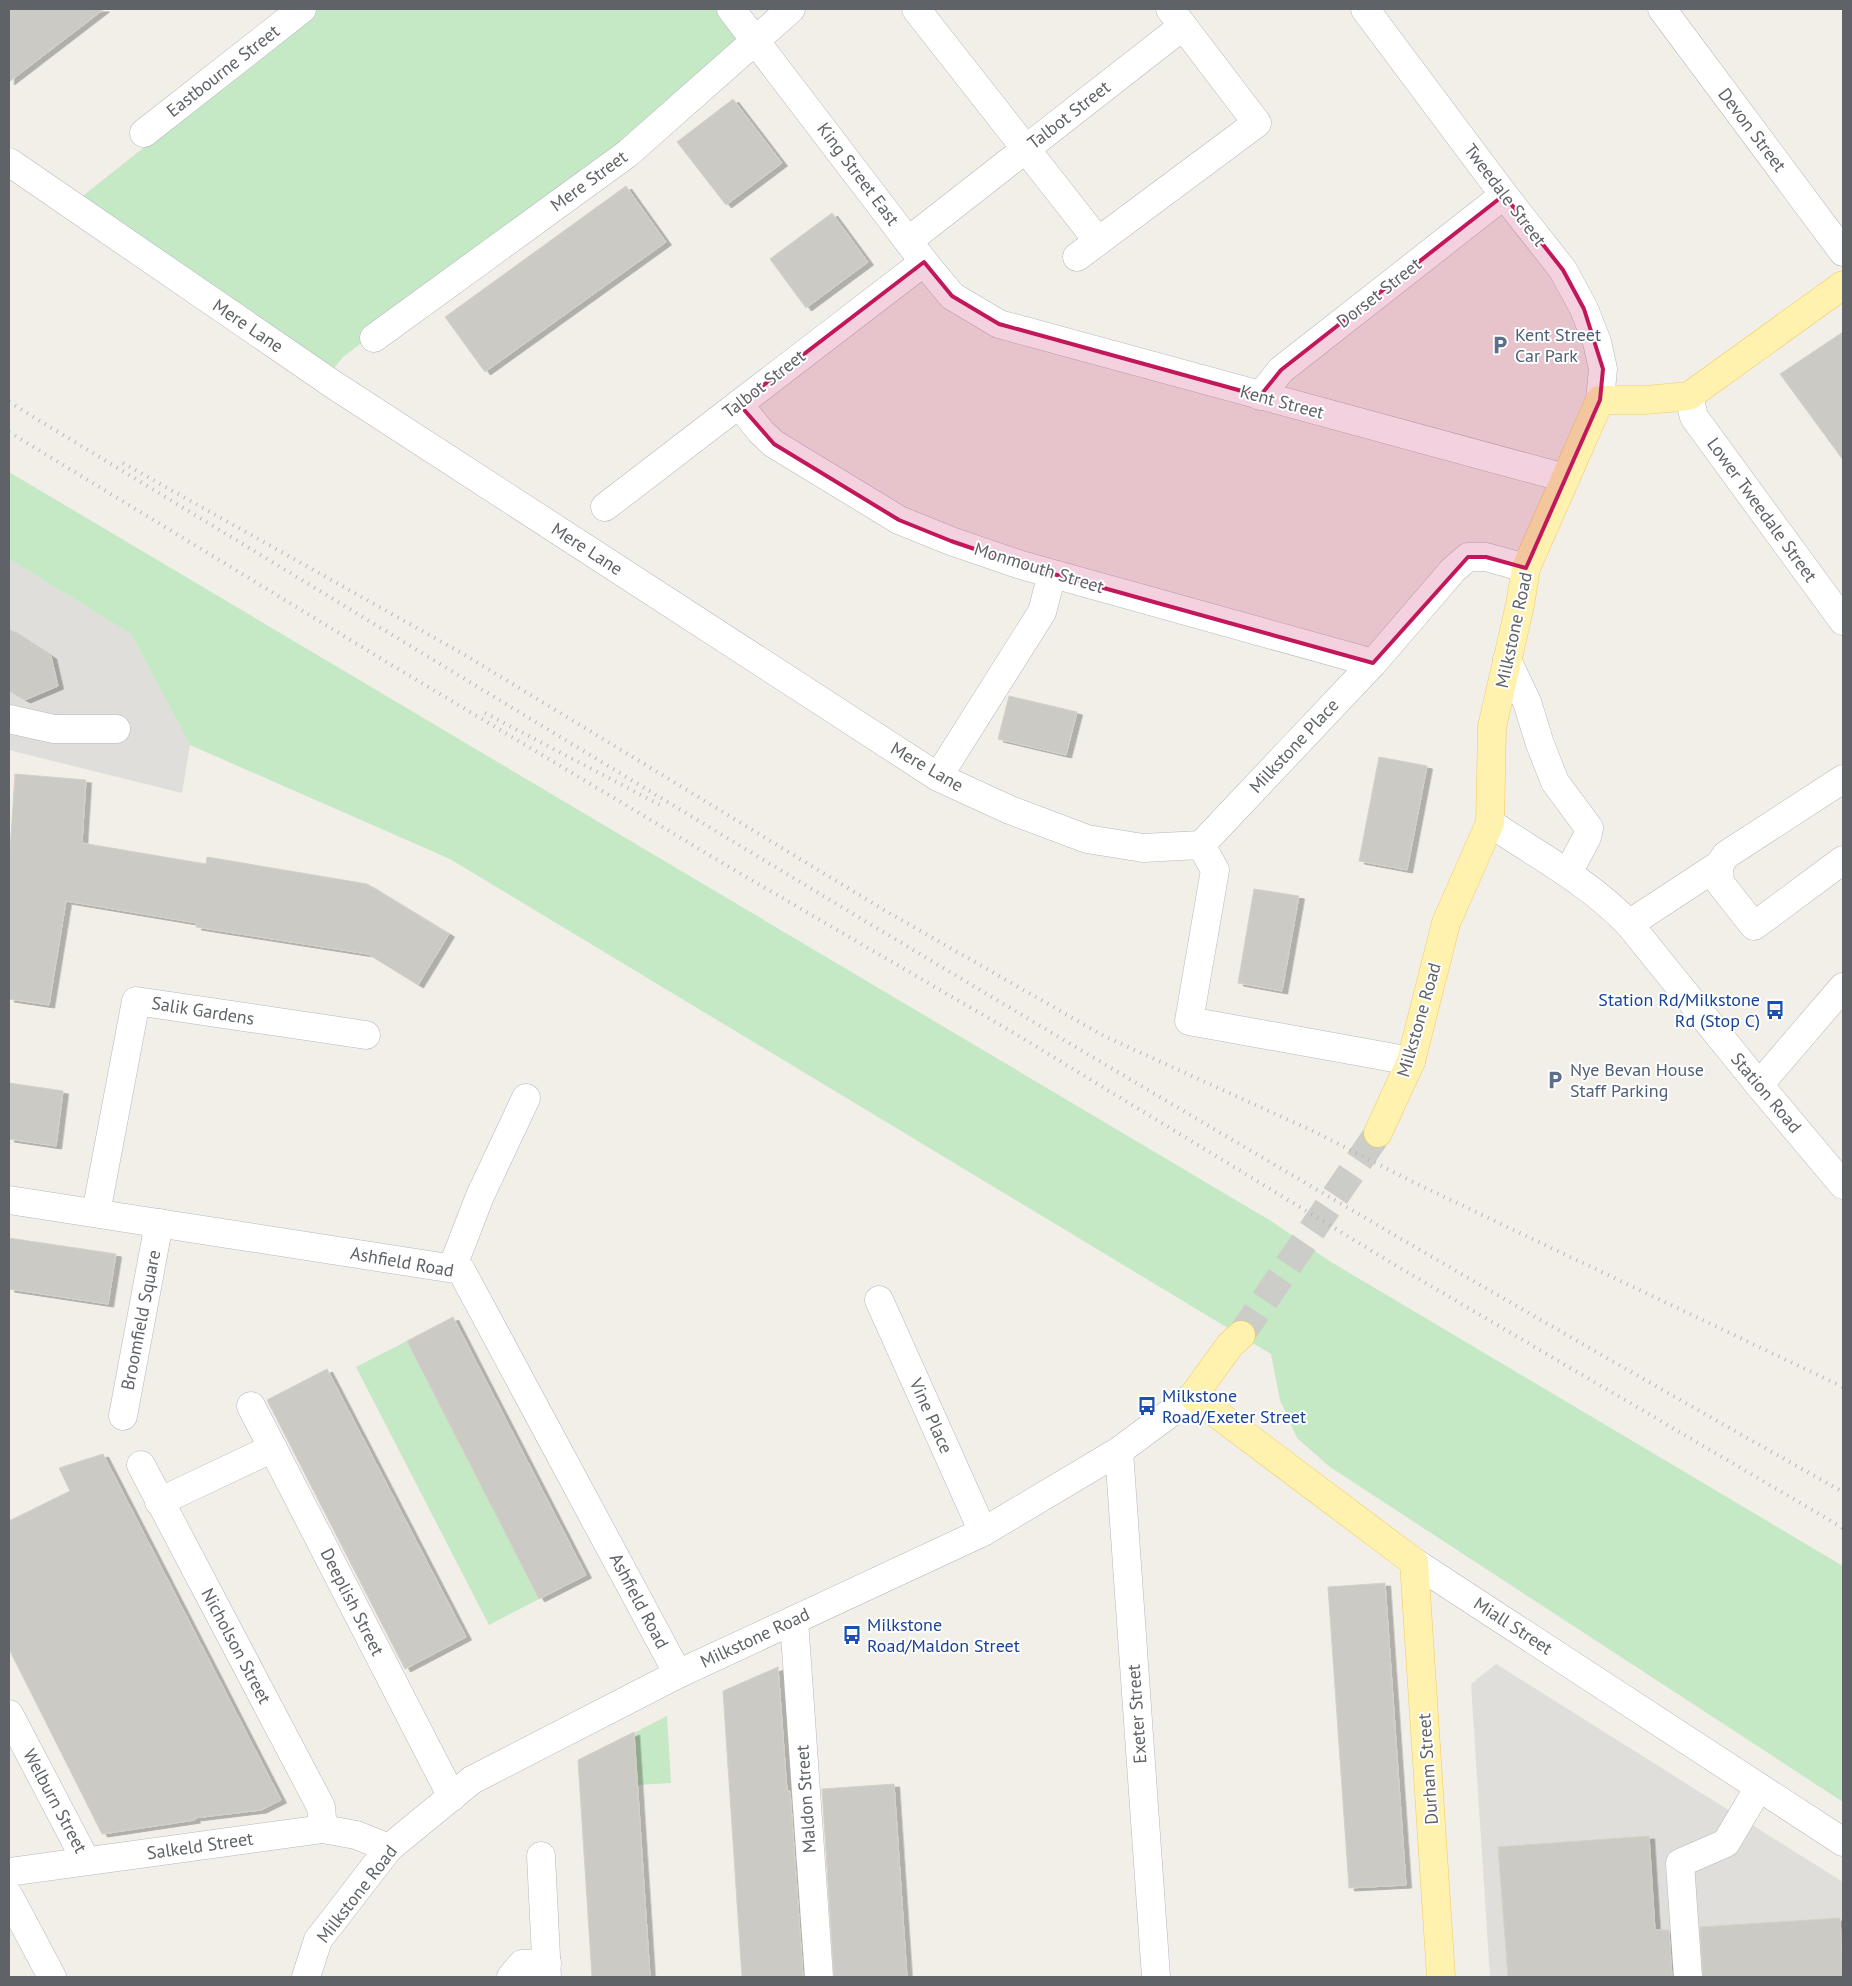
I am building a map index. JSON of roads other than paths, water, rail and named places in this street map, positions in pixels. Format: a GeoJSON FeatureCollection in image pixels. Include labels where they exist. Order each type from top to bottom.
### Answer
{"type":"FeatureCollection","features":[{"type":"Feature","properties":{"kind":"main road"},"geometry":{"type":"LineString","coordinates":[[1600,400],[1646,400],[1689,396],[1843,285]]}},
{"type":"Feature","properties":{"kind":"main road","name":"Milkstone Road"},"geometry":{"type":"LineString","coordinates":[[1378,1133],[1411,1061],[1446,923],[1490,823],[1492,727],[1526,568],[1600,400]]}},
{"type":"Feature","properties":{"kind":"main road","name":"Milkstone Road"},"geometry":{"type":"LineString","coordinates":[[1193,1396],[1230,1345],[1241,1335]]}},
{"type":"Feature","properties":{"kind":"main road","name":"Miall Street"},"geometry":{"type":"LineString","coordinates":[[1193,1396],[1414,1562]]}},
{"type":"Feature","properties":{"kind":"main road","name":"Durham Street"},"geometry":{"type":"LineString","coordinates":[[1414,1562],[1441,1977]]}},
{"type":"Feature","properties":{"kind":"street","name":"Eastbourne Street"},"geometry":{"type":"LineString","coordinates":[[144,133],[302,9]]}},
{"type":"Feature","properties":{"kind":"street","name":"King Street East"},"geometry":{"type":"LineString","coordinates":[[731,9],[916,252],[952,296],[999,324]]}},
{"type":"Feature","properties":{"kind":"street","name":"Mere Street"},"geometry":{"type":"LineString","coordinates":[[374,338],[627,154],[791,9]]}},
{"type":"Feature","properties":{"kind":"street"},"geometry":{"type":"LineString","coordinates":[[916,9],[1098,241]]}},
{"type":"Feature","properties":{"kind":"street","name":"Tweedale Street"},"geometry":{"type":"LineString","coordinates":[[1365,9],[1504,195],[1563,270],[1584,309],[1596,342],[1603,369],[1600,400]]}},
{"type":"Feature","properties":{"kind":"street","name":"Devon Street"},"geometry":{"type":"LineString","coordinates":[[1662,9],[1843,252]]}},
{"type":"Feature","properties":{"kind":"street"},"geometry":{"type":"LineString","coordinates":[[1077,257],[1257,122],[1177,17]]}},
{"type":"Feature","properties":{"kind":"street","name":"Talbot Street"},"geometry":{"type":"LineString","coordinates":[[605,507],[739,404],[916,252],[1025,150],[1177,17]]}},
{"type":"Feature","properties":{"kind":"street","name":"Mere Lane"},"geometry":{"type":"LineString","coordinates":[[9,162],[334,385],[938,777],[1010,810],[1087,839],[1143,848],[1201,845]]}},
{"type":"Feature","properties":{"kind":"street","name":"Dorset Street"},"geometry":{"type":"LineString","coordinates":[[1260,396],[1281,370],[1504,195]]}},
{"type":"Feature","properties":{"kind":"street","name":"Kent Street"},"geometry":{"type":"LineString","coordinates":[[999,324],[1565,478]]}},
{"type":"Feature","properties":{"kind":"street","name":"Lower Tweedale Street"},"geometry":{"type":"LineString","coordinates":[[1689,396],[1694,417],[1843,621]]}},
{"type":"Feature","properties":{"kind":"street","name":"Monmouth Street"},"geometry":{"type":"LineString","coordinates":[[739,404],[761,432],[774,444],[899,520],[951,542],[1052,574],[1373,663]]}},
{"type":"Feature","properties":{"kind":"street","name":"Milkstone Place"},"geometry":{"type":"LineString","coordinates":[[1201,845],[1373,663],[1453,570],[1468,557],[1486,556],[1526,568]]}},
{"type":"Feature","properties":{"kind":"street"},"geometry":{"type":"LineString","coordinates":[[938,777],[1042,612],[1052,574]]}},
{"type":"Feature","properties":{"kind":"street"},"geometry":{"type":"LineString","coordinates":[[1507,660],[1527,702],[1540,744],[1556,782],[1589,828],[1587,837],[1568,873]]}},
{"type":"Feature","properties":{"kind":"street"},"geometry":{"type":"LineString","coordinates":[[9,719],[54,728],[116,729]]}},
{"type":"Feature","properties":{"kind":"street"},"geometry":{"type":"LineString","coordinates":[[1629,924],[1719,865],[1726,855],[1843,779]]}},
{"type":"Feature","properties":{"kind":"street","name":"Station Road"},"geometry":{"type":"LineString","coordinates":[[1490,823],[1533,853],[1568,873],[1610,904],[1629,924],[1759,1085],[1843,1185]]}},
{"type":"Feature","properties":{"kind":"street"},"geometry":{"type":"LineString","coordinates":[[1201,845],[1215,870],[1189,1021],[1411,1061]]}},
{"type":"Feature","properties":{"kind":"street"},"geometry":{"type":"LineString","coordinates":[[1719,865],[1720,883],[1754,926],[1843,860]]}},
{"type":"Feature","properties":{"kind":"street"},"geometry":{"type":"LineString","coordinates":[[1759,1085],[1843,987]]}},
{"type":"Feature","properties":{"kind":"street","name":"Salik Gardens"},"geometry":{"type":"LineString","coordinates":[[96,1213],[136,1001],[366,1035]]}},
{"type":"Feature","properties":{"kind":"street"},"geometry":{"type":"LineString","coordinates":[[452,1268],[480,1196],[526,1098]]}},
{"type":"Feature","properties":{"kind":"street","name":"Ashfield Road"},"geometry":{"type":"LineString","coordinates":[[9,1200],[461,1270],[678,1674]]}},
{"type":"Feature","properties":{"kind":"street","name":"Broomfield Square"},"geometry":{"type":"LineString","coordinates":[[122,1416],[159,1223]]}},
{"type":"Feature","properties":{"kind":"street","name":"Vine Place"},"geometry":{"type":"LineString","coordinates":[[879,1300],[983,1532]]}},
{"type":"Feature","properties":{"kind":"street","name":"Milkstone Road"},"geometry":{"type":"LineString","coordinates":[[306,1977],[318,1940],[389,1848],[472,1780],[678,1674],[983,1532],[1119,1452],[1193,1396]]}},
{"type":"Feature","properties":{"kind":"street","name":"Deeplish Street"},"geometry":{"type":"LineString","coordinates":[[251,1406],[452,1797]]}},
{"type":"Feature","properties":{"kind":"street"},"geometry":{"type":"LineString","coordinates":[[159,1502],[273,1448]]}},
{"type":"Feature","properties":{"kind":"street","name":"Exeter Street"},"geometry":{"type":"LineString","coordinates":[[1119,1452],[1156,1977]]}},
{"type":"Feature","properties":{"kind":"street","name":"Nicholson Street"},"geometry":{"type":"LineString","coordinates":[[141,1465],[321,1807],[323,1829]]}},
{"type":"Feature","properties":{"kind":"street","name":"Miall Street"},"geometry":{"type":"LineString","coordinates":[[1414,1562],[1843,1842]]}},
{"type":"Feature","properties":{"kind":"street","name":"Maldon Street"},"geometry":{"type":"LineString","coordinates":[[794,1620],[819,1977]]}},
{"type":"Feature","properties":{"kind":"street","name":"Welburn Street"},"geometry":{"type":"LineString","coordinates":[[9,1714],[86,1861]]}},
{"type":"Feature","properties":{"kind":"street"},"geometry":{"type":"LineString","coordinates":[[1688,1977],[1680,1863],[1726,1843],[1759,1787]]}},
{"type":"Feature","properties":{"kind":"street","name":"Salkeld Street"},"geometry":{"type":"LineString","coordinates":[[9,1872],[323,1829],[356,1835],[389,1848]]}},
{"type":"Feature","properties":{"kind":"street"},"geometry":{"type":"LineString","coordinates":[[511,1977],[522,1964],[547,1970],[541,1856]]}},
{"type":"Feature","properties":{"kind":"street"},"geometry":{"type":"LineString","coordinates":[[9,1896],[52,1977]]}},
{"type":"Feature","properties":{"kind":"tunnel"},"geometry":{"type":"LineString","coordinates":[[1241,1335],[1378,1133]]}},
{"type":"Feature","properties":{"kind":"railway"},"geometry":{"type":"LineString","coordinates":[[9,402],[922,955],[1380,1227],[1843,1492]]}},
{"type":"Feature","properties":{"kind":"railway"},"geometry":{"type":"LineString","coordinates":[[9,432],[385,661],[736,871],[1014,1033],[1390,1262],[1843,1528]]}},
{"type":"Feature","properties":{"kind":"railway"},"geometry":{"type":"LineString","coordinates":[[123,463],[465,655],[884,910],[1104,1036],[1315,1132],[1411,1181],[1843,1387]]}},
{"type":"Feature","properties":{"kind":"railway"},"geometry":{"type":"LineString","coordinates":[[485,713],[662,806]]}},
{"type":"Feature","properties":{"kind":"place","name":"Kent Street Car Park"},"geometry":{"type":"Point","coordinates":[1500,345]}},
{"type":"Feature","properties":{"kind":"place","name":"Station Rd/Milkstone Rd (Stop C)"},"geometry":{"type":"Point","coordinates":[1775,1010]}},
{"type":"Feature","properties":{"kind":"place","name":"Nye Bevan House Staff Parking"},"geometry":{"type":"Point","coordinates":[1555,1080]}},
{"type":"Feature","properties":{"kind":"place","name":"Milkstone Road/Exeter Street"},"geometry":{"type":"Point","coordinates":[1147,1406]}},
{"type":"Feature","properties":{"kind":"place","name":"Milkstone Road/Maldon Street"},"geometry":{"type":"Point","coordinates":[852,1635]}}]}
